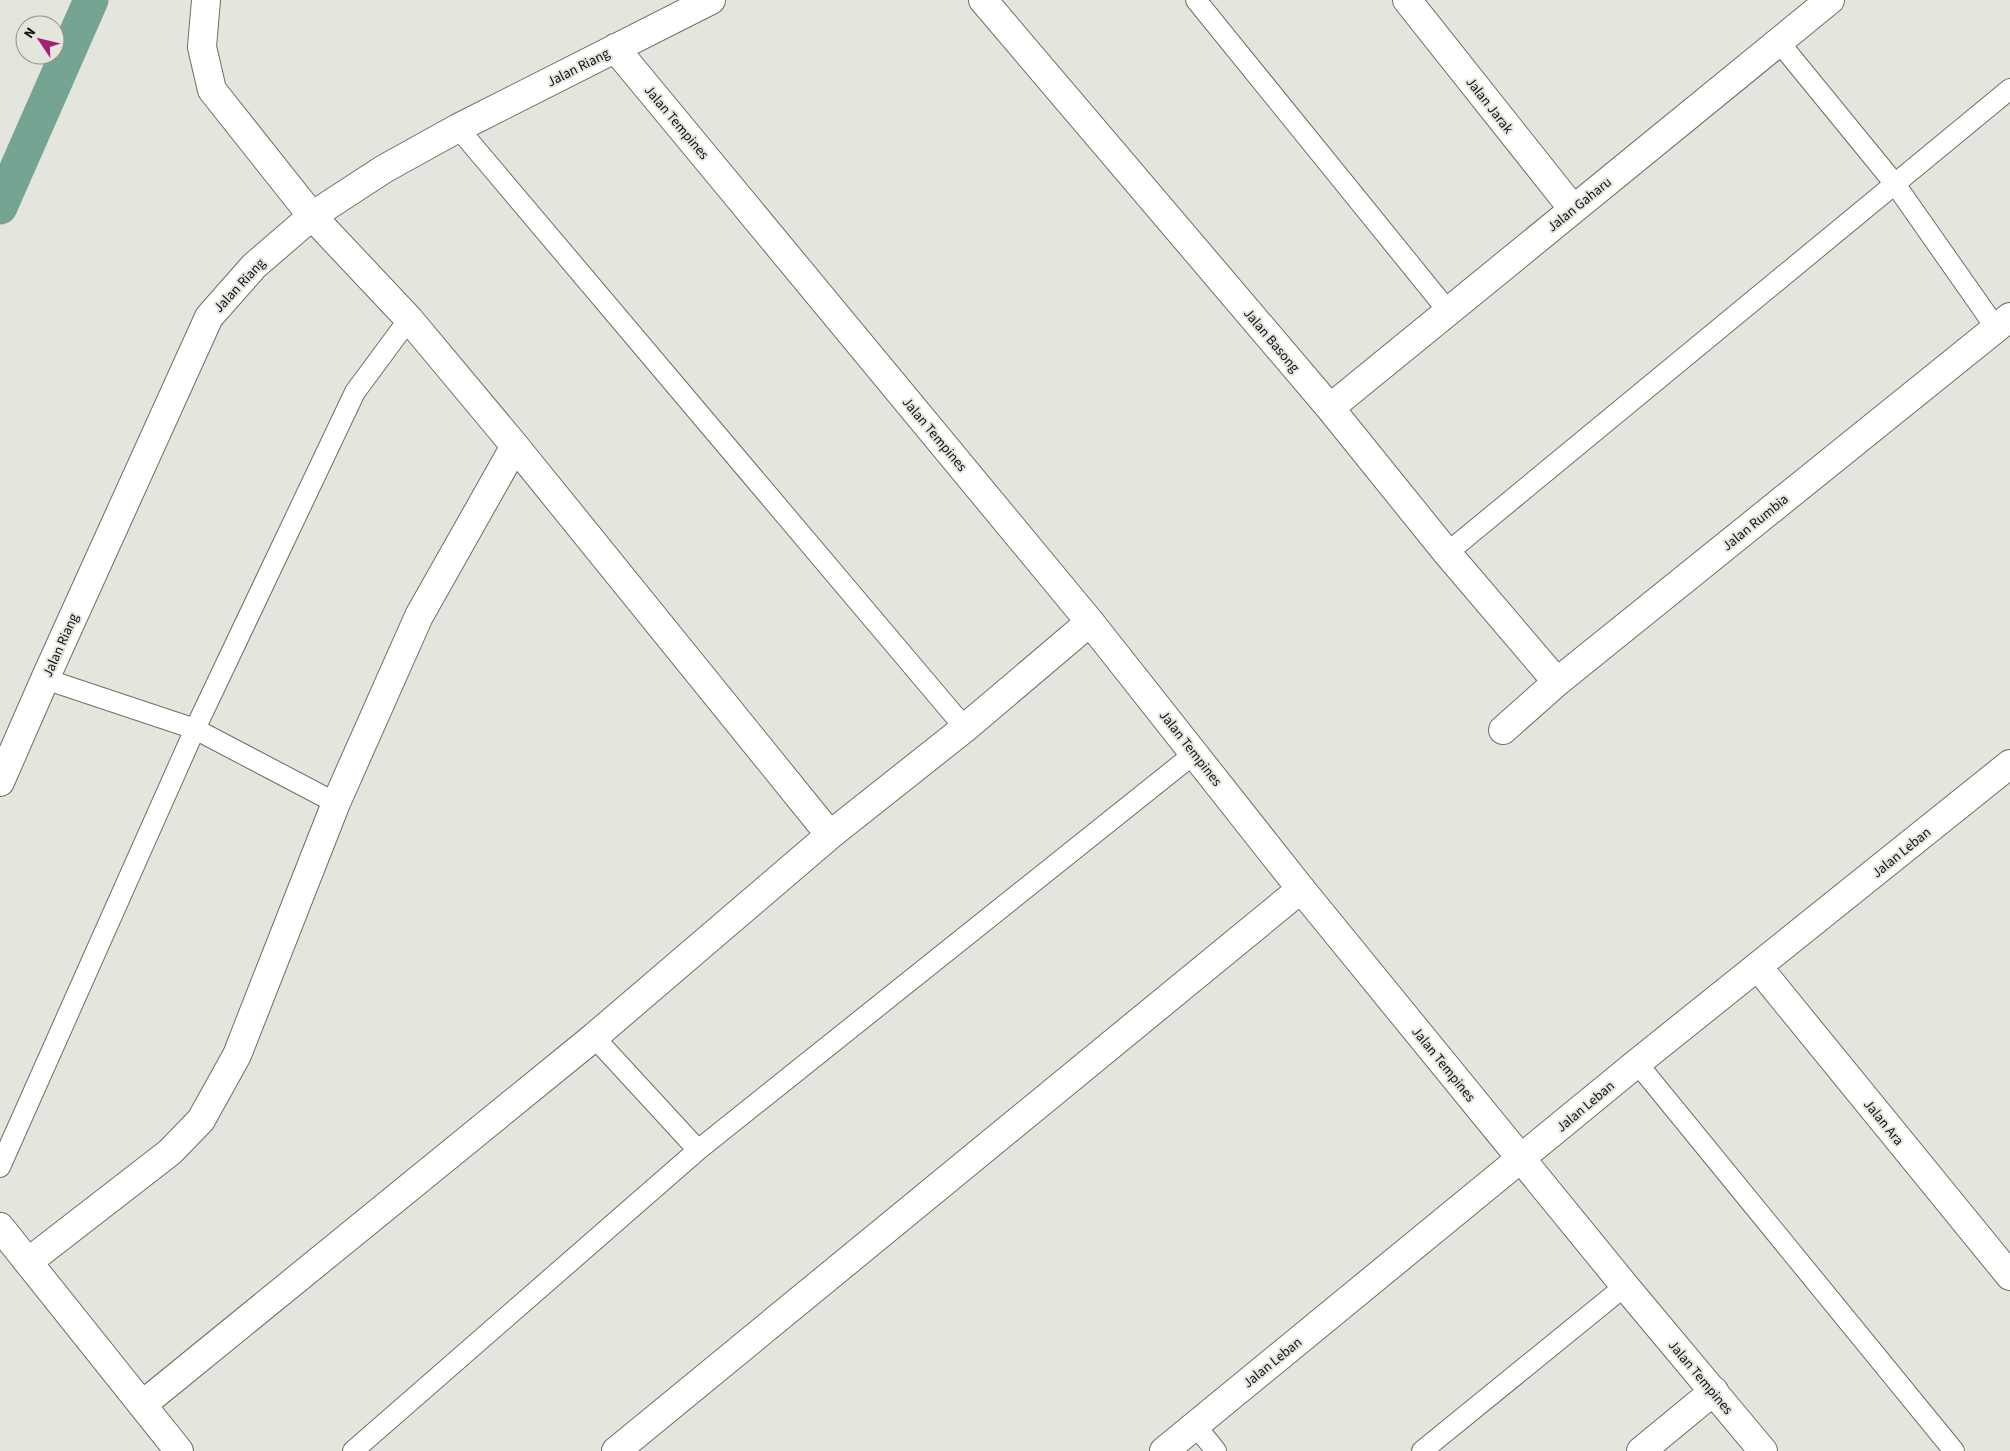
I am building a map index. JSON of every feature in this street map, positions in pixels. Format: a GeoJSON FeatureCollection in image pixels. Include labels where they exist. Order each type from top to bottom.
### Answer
{"type":"FeatureCollection","features":[{"type":"Feature","properties":{"kind":"street"},"geometry":{"type":"LineString","coordinates":[[206,0],[202,47],[212,90],[312,216],[409,319],[516,446],[830,835]]}},
{"type":"Feature","properties":{"kind":"street","name":"Jalan Riang"},"geometry":{"type":"LineString","coordinates":[[0,782],[209,317],[254,266],[312,216],[384,169],[458,128],[711,0]]}},
{"type":"Feature","properties":{"kind":"street","name":"Jalan Basong"},"geometry":{"type":"LineString","coordinates":[[984,0],[1330,408],[1447,553],[1556,682]]}},
{"type":"Feature","properties":{"kind":"street","name":"Jalan Jarak"},"geometry":{"type":"LineString","coordinates":[[1407,0],[1573,209]]}},
{"type":"Feature","properties":{"kind":"street","name":"Jalan Gaharu"},"geometry":{"type":"LineString","coordinates":[[1330,408],[1830,0]]}},
{"type":"Feature","properties":{"kind":"street","name":"Jalan Tempines"},"geometry":{"type":"LineString","coordinates":[[615,48],[1090,622],[1301,889],[1625,1286],[1763,1451]]}},
{"type":"Feature","properties":{"kind":"street","name":"Jalan Rumbia"},"geometry":{"type":"LineString","coordinates":[[1503,730],[1556,682],[2003,322]]}},
{"type":"Feature","properties":{"kind":"street"},"geometry":{"type":"LineString","coordinates":[[28,1262],[170,1152],[201,1120],[237,1055],[336,803],[419,616],[516,446]]}},
{"type":"Feature","properties":{"kind":"street"},"geometry":{"type":"LineString","coordinates":[[142,1405],[594,1037],[830,835],[965,728],[1090,622]]}},
{"type":"Feature","properties":{"kind":"street","name":"Jalan Leban"},"geometry":{"type":"LineString","coordinates":[[1164,1451],[1637,1062],[2010,764]]}},
{"type":"Feature","properties":{"kind":"street"},"geometry":{"type":"LineString","coordinates":[[616,1451],[1301,889]]}},
{"type":"Feature","properties":{"kind":"street","name":"Jalan Ara"},"geometry":{"type":"LineString","coordinates":[[1758,967],[2010,1276]]}},
{"type":"Feature","properties":{"kind":"street"},"geometry":{"type":"LineString","coordinates":[[0,1227],[179,1451]]}},
{"type":"Feature","properties":{"kind":"street"},"geometry":{"type":"LineString","coordinates":[[1640,1451],[1714,1391]]}},
{"type":"Feature","properties":{"kind":"lane"},"geometry":{"type":"LineString","coordinates":[[1196,0],[1448,311]]}},
{"type":"Feature","properties":{"kind":"lane"},"geometry":{"type":"LineString","coordinates":[[1779,42],[1895,184],[2003,322]]}},
{"type":"Feature","properties":{"kind":"lane"},"geometry":{"type":"LineString","coordinates":[[1447,553],[2010,89]]}},
{"type":"Feature","properties":{"kind":"lane"},"geometry":{"type":"LineString","coordinates":[[458,128],[965,728]]}},
{"type":"Feature","properties":{"kind":"lane"},"geometry":{"type":"LineString","coordinates":[[0,1166],[195,729],[355,392],[409,319]]}},
{"type":"Feature","properties":{"kind":"lane"},"geometry":{"type":"LineString","coordinates":[[45,679],[195,729],[336,803]]}},
{"type":"Feature","properties":{"kind":"lane"},"geometry":{"type":"LineString","coordinates":[[353,1451],[698,1150],[1195,753]]}},
{"type":"Feature","properties":{"kind":"lane"},"geometry":{"type":"LineString","coordinates":[[594,1037],[698,1150]]}},
{"type":"Feature","properties":{"kind":"lane"},"geometry":{"type":"LineString","coordinates":[[1637,1062],[1954,1451]]}},
{"type":"Feature","properties":{"kind":"lane"},"geometry":{"type":"LineString","coordinates":[[1422,1451],[1625,1286]]}},
{"type":"Feature","properties":{"kind":"lane"},"geometry":{"type":"LineString","coordinates":[[1195,1425],[1216,1451]]}},
{"type":"Feature","properties":{"kind":"waterway"},"geometry":{"type":"LineString","coordinates":[[0,207],[91,0]]}}]}
